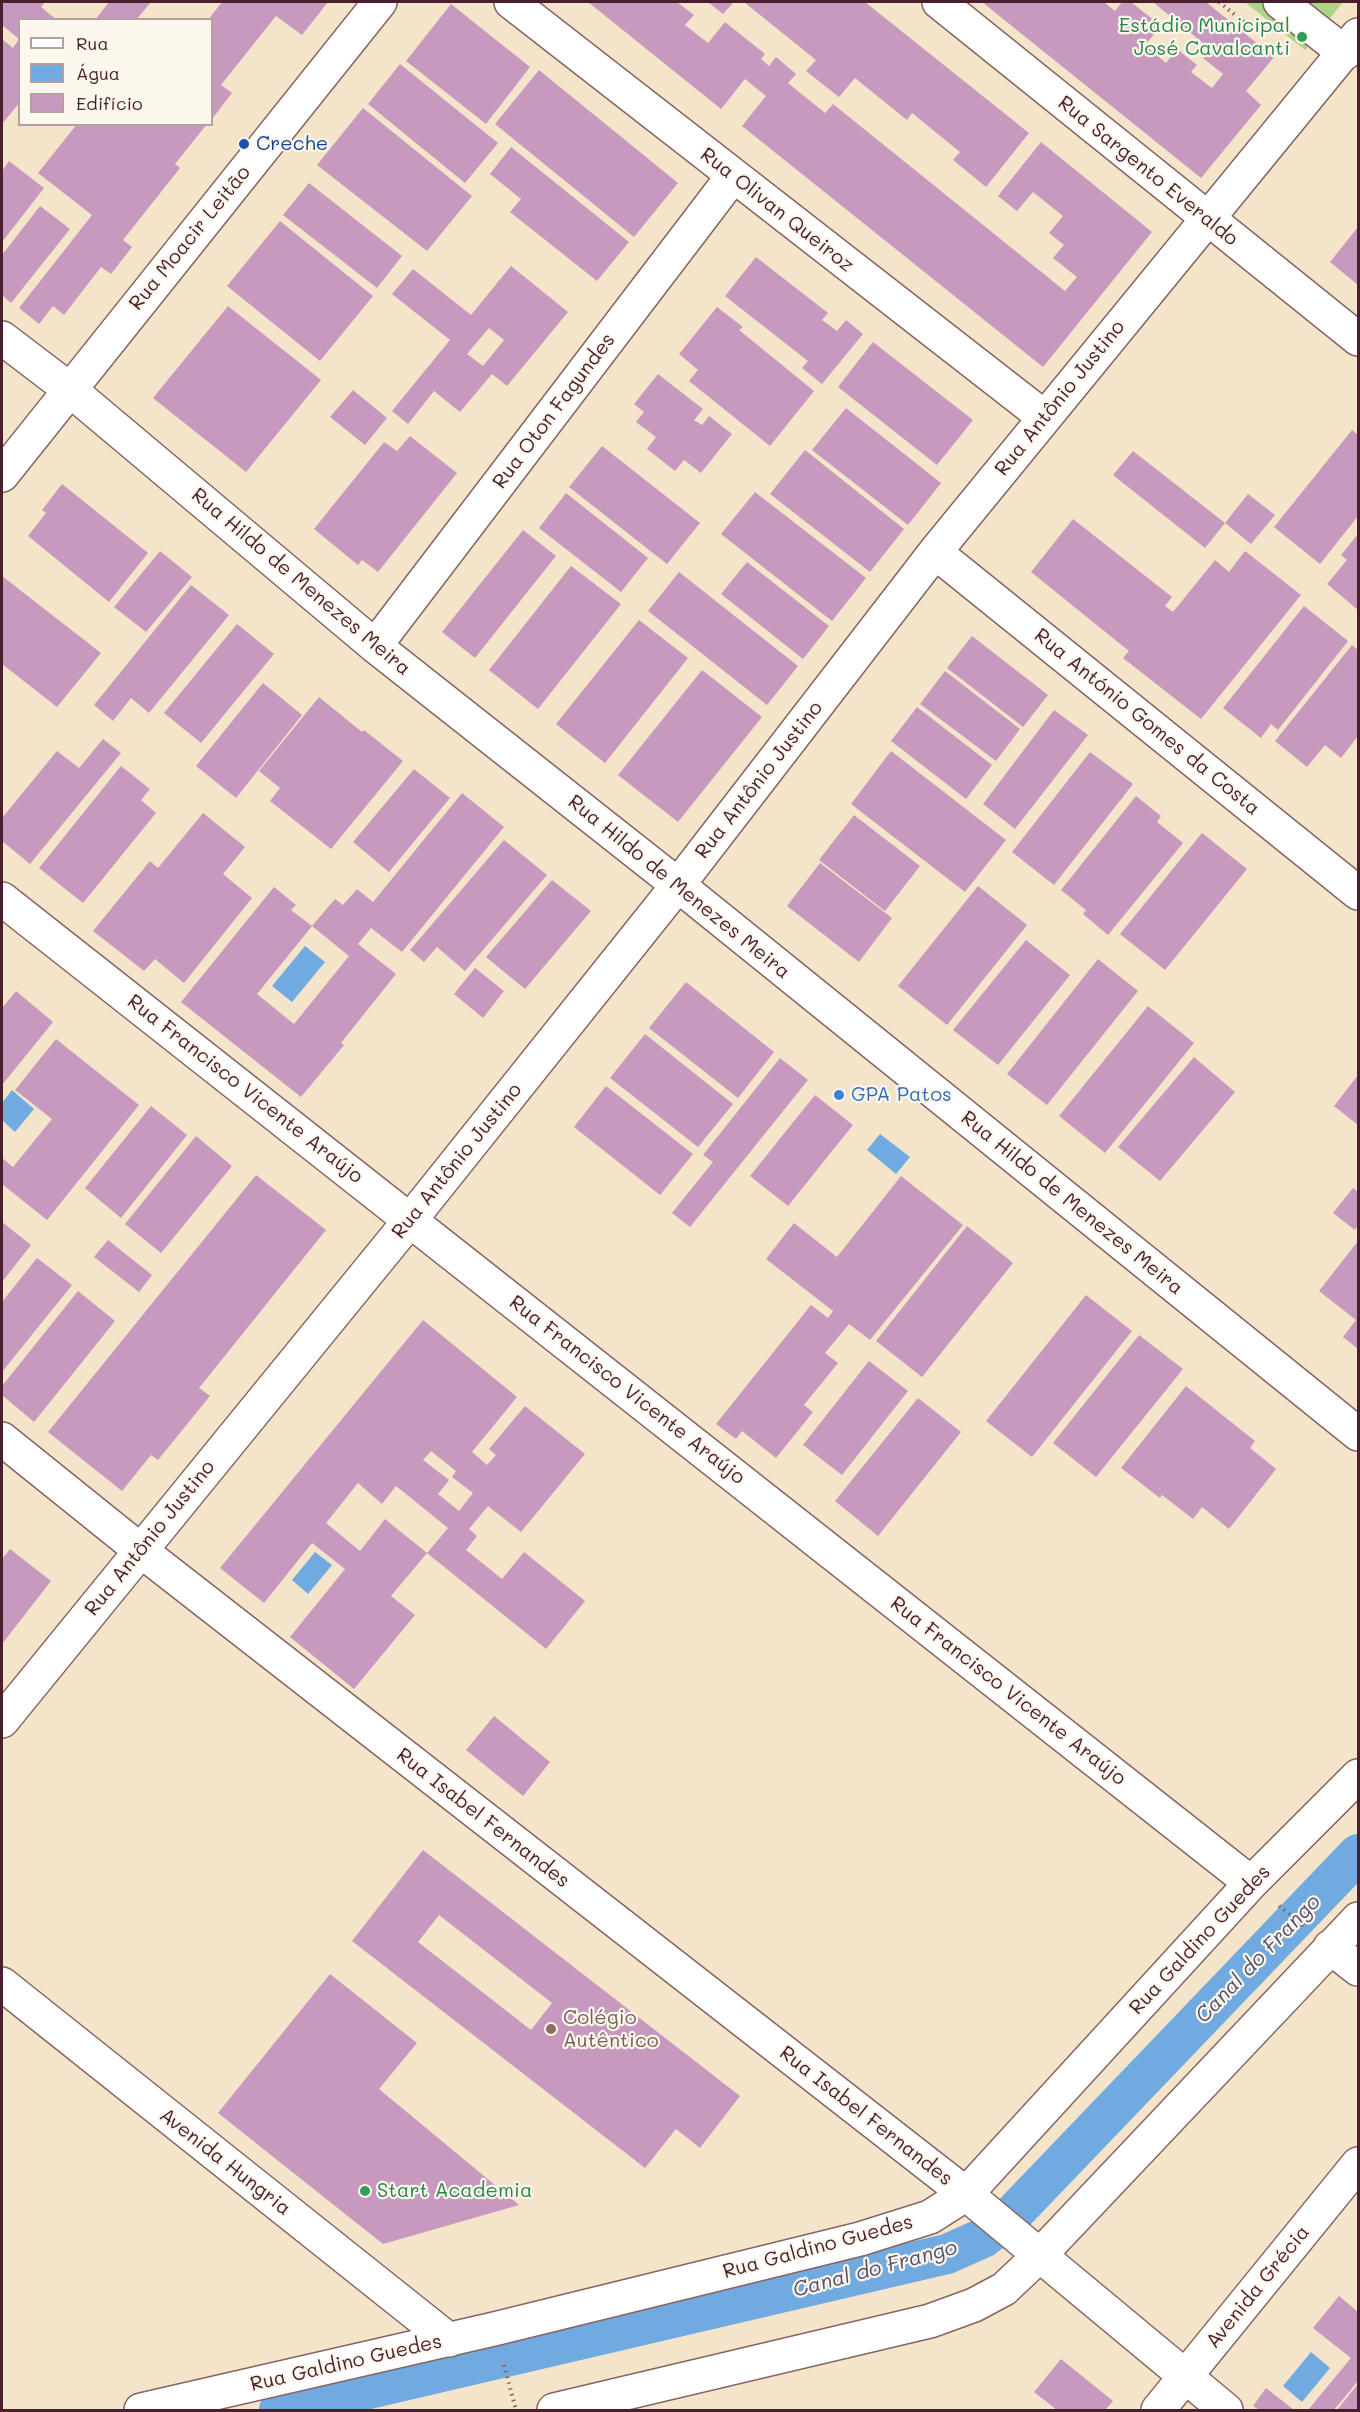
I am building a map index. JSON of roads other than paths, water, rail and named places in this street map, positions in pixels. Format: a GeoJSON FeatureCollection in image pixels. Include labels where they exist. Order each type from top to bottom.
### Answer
{"type":"FeatureCollection","features":[{"type":"Feature","properties":{"kind":"street","name":"Rua Moacir Leitão"},"geometry":{"type":"LineString","coordinates":[[2,475],[69,388],[380,2]]}},
{"type":"Feature","properties":{"kind":"street","name":"Rua Olivan Queiroz"},"geometry":{"type":"LineString","coordinates":[[511,2],[1044,417]]}},
{"type":"Feature","properties":{"kind":"street","name":"Rua Sargento Everaldo"},"geometry":{"type":"LineString","coordinates":[[939,2],[1359,339]]}},
{"type":"Feature","properties":{"kind":"street"},"geometry":{"type":"LineString","coordinates":[[1280,2],[1352,44]]}},
{"type":"Feature","properties":{"kind":"street","name":"Rua Antônio Justino"},"geometry":{"type":"LineString","coordinates":[[2,1721],[411,1219],[678,885],[935,552],[1352,44]]}},
{"type":"Feature","properties":{"kind":"street","name":"Rua Oton Fagundes"},"geometry":{"type":"LineString","coordinates":[[375,646],[733,176]]}},
{"type":"Feature","properties":{"kind":"street","name":"Rua Hildo de Menezes Meira"},"geometry":{"type":"LineString","coordinates":[[2,338],[69,388],[375,646],[678,885],[1359,1434]]}},
{"type":"Feature","properties":{"kind":"street","name":"Rua António Gomes da Costa"},"geometry":{"type":"LineString","coordinates":[[935,552],[1359,892]]}},
{"type":"Feature","properties":{"kind":"street","name":"Rua Francisco Vicente Araújo"},"geometry":{"type":"LineString","coordinates":[[2,898],[1251,1883]]}},
{"type":"Feature","properties":{"kind":"street","name":"Rua Isabel Fernandes"},"geometry":{"type":"LineString","coordinates":[[2,1439],[140,1550],[966,2194],[1226,2410]]}},
{"type":"Feature","properties":{"kind":"street","name":"Rua Galdino Guedes"},"geometry":{"type":"LineString","coordinates":[[141,2410],[494,2329],[860,2239],[930,2217],[966,2194],[1251,1883],[1359,1776]]}},
{"type":"Feature","properties":{"kind":"street"},"geometry":{"type":"LineString","coordinates":[[554,2410],[930,2321],[974,2305],[1004,2289],[1039,2256],[1359,1919]]}},
{"type":"Feature","properties":{"kind":"street"},"geometry":{"type":"LineString","coordinates":[[1330,1947],[1359,1970]]}},
{"type":"Feature","properties":{"kind":"street","name":"Avenida Hungria"},"geometry":{"type":"LineString","coordinates":[[2,1984],[449,2340]]}},
{"type":"Feature","properties":{"kind":"street","name":"Avenida Grécia"},"geometry":{"type":"LineString","coordinates":[[1158,2410],[1359,2164]]}},
{"type":"Feature","properties":{"kind":"water"},"geometry":{"type":"Polygon","coordinates":[[[305,946],[325,962],[292,1002],[272,986],[305,946]]]}},
{"type":"Feature","properties":{"kind":"water"},"geometry":{"type":"Polygon","coordinates":[[[12,1090],[34,1109],[15,1132],[2,1120],[2,1103],[12,1090]]]}},
{"type":"Feature","properties":{"kind":"water"},"geometry":{"type":"Polygon","coordinates":[[[880,1134],[910,1157],[896,1174],[867,1150],[880,1134]]]}},
{"type":"Feature","properties":{"kind":"water"},"geometry":{"type":"Polygon","coordinates":[[[315,1552],[332,1565],[308,1594],[292,1580],[315,1552]]]}},
{"type":"Feature","properties":{"kind":"water"},"geometry":{"type":"Polygon","coordinates":[[[1311,2352],[1330,2368],[1302,2402],[1283,2386],[1311,2352]]]}},
{"type":"Feature","properties":{"kind":"waterway","name":"Canal do Frango"},"geometry":{"type":"LineString","coordinates":[[279,2410],[947,2254],[983,2238],[1012,2215],[1358,1854]]}},
{"type":"Feature","properties":{"kind":"place","name":"Estádio Municipal José Cavalcanti"},"geometry":{"type":"Point","coordinates":[1302,37]}},
{"type":"Feature","properties":{"kind":"place","name":"Creche"},"geometry":{"type":"Point","coordinates":[244,144]}},
{"type":"Feature","properties":{"kind":"place","name":"GPA Patos"},"geometry":{"type":"Point","coordinates":[839,1095]}},
{"type":"Feature","properties":{"kind":"place","name":"Colégio Autêntico"},"geometry":{"type":"Point","coordinates":[551,2029]}},
{"type":"Feature","properties":{"kind":"place","name":"Start Academia"},"geometry":{"type":"Point","coordinates":[365,2191]}}]}
